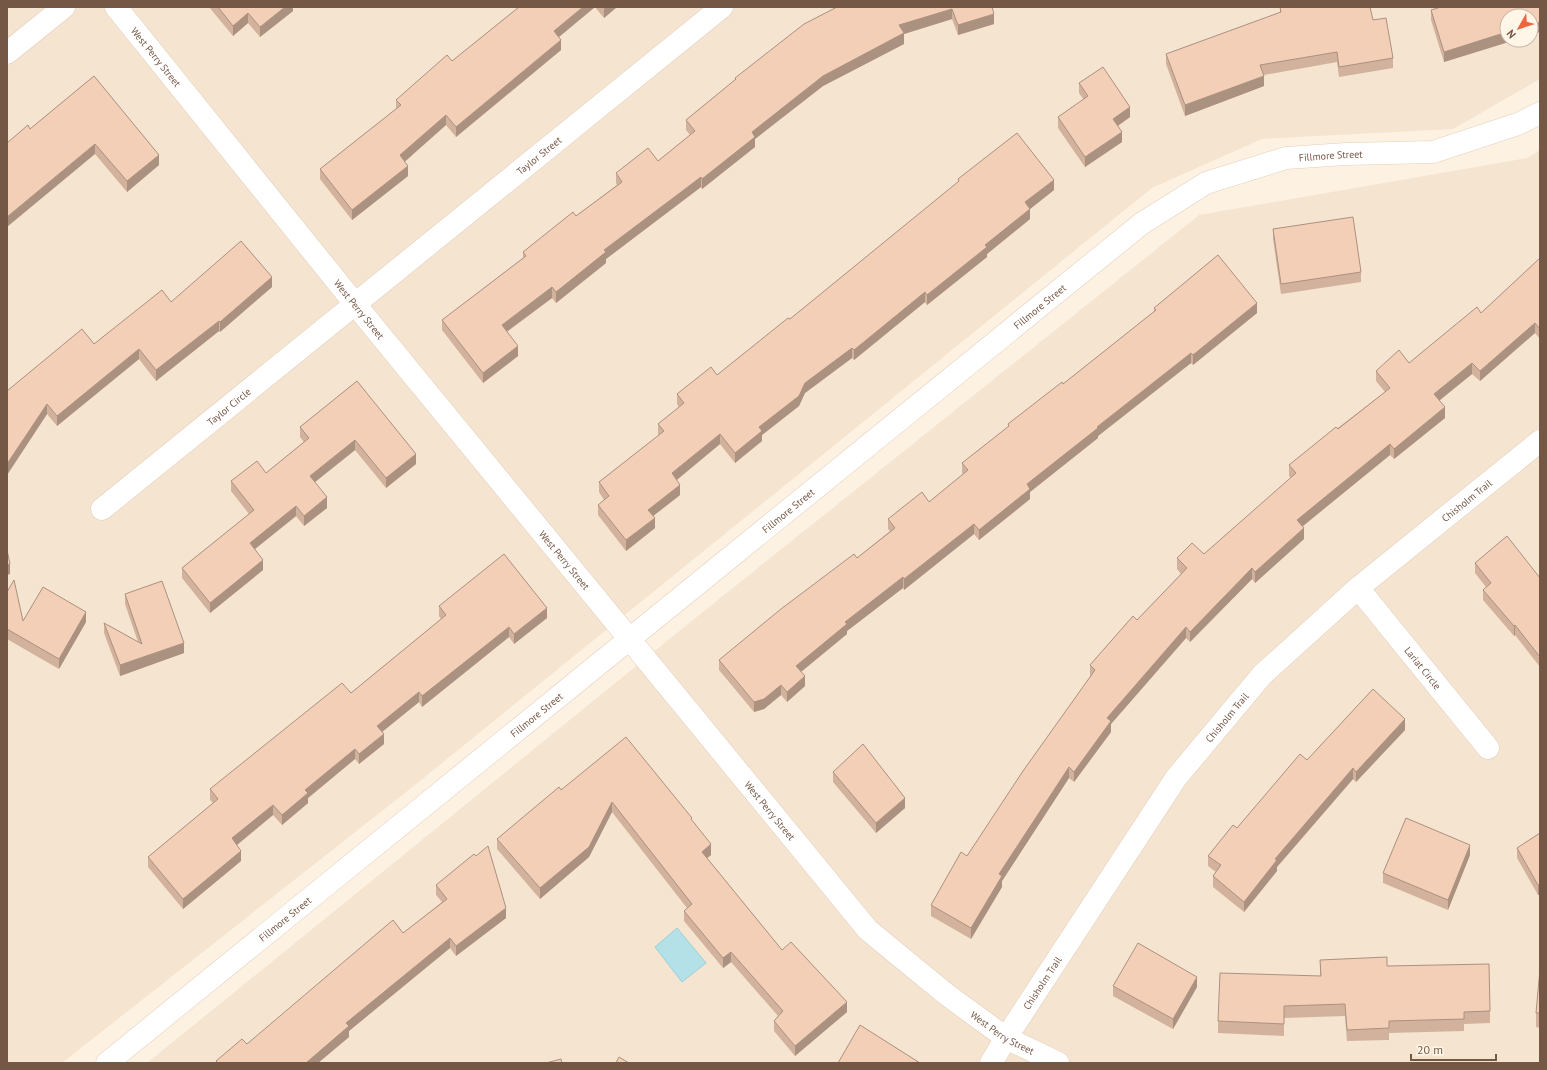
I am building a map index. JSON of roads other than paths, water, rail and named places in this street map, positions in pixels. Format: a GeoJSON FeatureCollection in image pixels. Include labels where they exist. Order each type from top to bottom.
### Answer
{"type":"FeatureCollection","features":[{"type":"Feature","properties":{"kind":"street"},"geometry":{"type":"LineString","coordinates":[[7,53],[64,7]]}},
{"type":"Feature","properties":{"kind":"street","name":"West Perry Street"},"geometry":{"type":"LineString","coordinates":[[116,7],[354,304],[868,930],[946,994],[1006,1038],[1058,1063]]}},
{"type":"Feature","properties":{"kind":"street","name":"Taylor Street"},"geometry":{"type":"LineString","coordinates":[[354,304],[722,7]]}},
{"type":"Feature","properties":{"kind":"street","name":"Fillmore Street"},"geometry":{"type":"LineString","coordinates":[[107,1063],[1141,224],[1206,183],[1286,158],[1346,154],[1433,152],[1518,124],[1540,113]]}},
{"type":"Feature","properties":{"kind":"street","name":"Taylor Circle"},"geometry":{"type":"LineString","coordinates":[[102,509],[354,304]]}},
{"type":"Feature","properties":{"kind":"street","name":"Chisholm Trail"},"geometry":{"type":"LineString","coordinates":[[991,1063],[1176,778],[1262,675],[1358,588],[1540,441]]}},
{"type":"Feature","properties":{"kind":"street","name":"Lariat Circle"},"geometry":{"type":"LineString","coordinates":[[1358,588],[1488,748]]}},
{"type":"Feature","properties":{"kind":"water"},"geometry":{"type":"Polygon","coordinates":[[[677,928],[706,963],[682,982],[655,947],[677,928]]]}}]}
